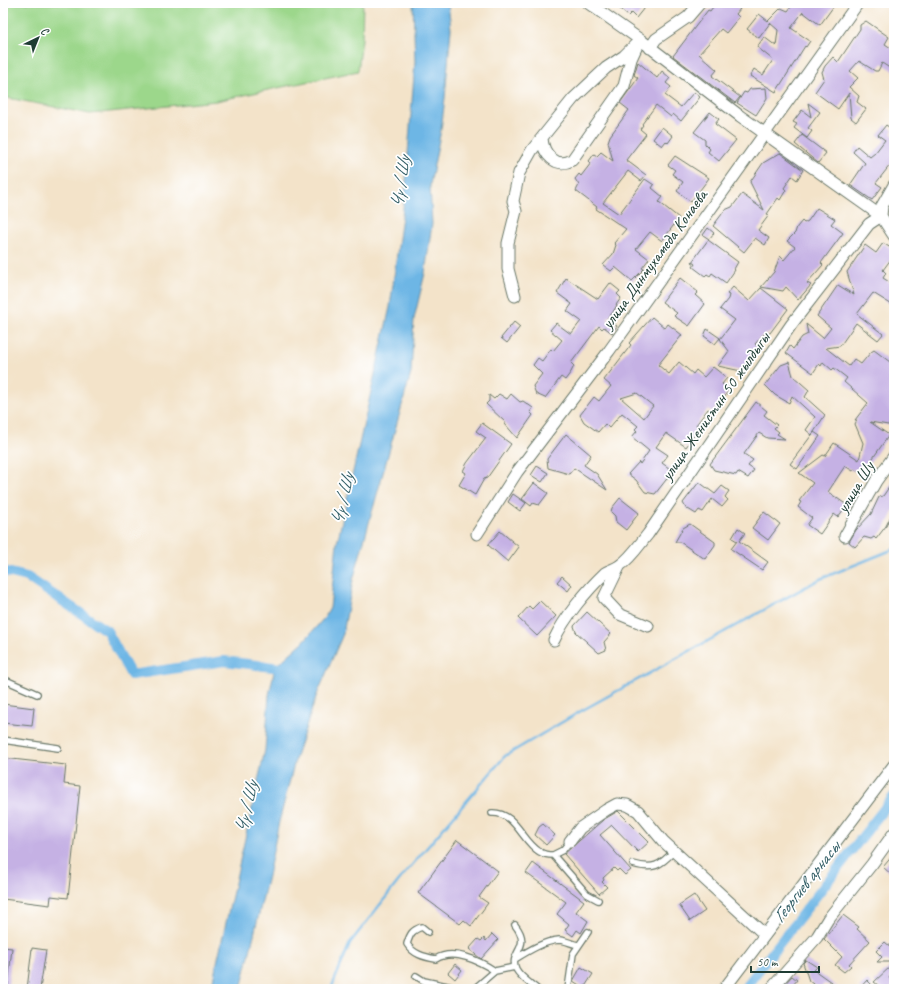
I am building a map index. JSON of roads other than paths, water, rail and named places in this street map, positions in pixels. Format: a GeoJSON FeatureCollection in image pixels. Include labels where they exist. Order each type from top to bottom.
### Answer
{"type":"FeatureCollection","features":[{"type":"Feature","properties":{"kind":"street"},"geometry":{"type":"LineString","coordinates":[[588,3],[881,216],[894,236]]}},
{"type":"Feature","properties":{"kind":"street"},"geometry":{"type":"LineString","coordinates":[[542,138],[542,146],[550,157],[561,164],[572,160],[624,86],[635,50],[656,39],[688,17],[700,3]]}},
{"type":"Feature","properties":{"kind":"street","name":"улица Динмухамеда Конаева"},"geometry":{"type":"LineString","coordinates":[[478,534],[517,472],[609,351],[858,3]]}},
{"type":"Feature","properties":{"kind":"street"},"geometry":{"type":"LineString","coordinates":[[515,296],[508,269],[508,243],[516,211],[513,200],[515,186],[525,160],[573,99],[606,68],[624,56],[635,44],[646,44]]}},
{"type":"Feature","properties":{"kind":"street"},"geometry":{"type":"LineString","coordinates":[[881,216],[882,206],[894,185]]}},
{"type":"Feature","properties":{"kind":"street","name":"улица Женистин 50 жылдыгы"},"geometry":{"type":"LineString","coordinates":[[554,640],[569,615],[598,580],[607,572],[619,566],[631,555],[648,534],[791,325],[869,224],[881,216]]}},
{"type":"Feature","properties":{"kind":"street","name":"улица Шу"},"geometry":{"type":"LineString","coordinates":[[845,536],[876,481],[894,456]]}},
{"type":"Feature","properties":{"kind":"street"},"geometry":{"type":"LineString","coordinates":[[619,566],[604,598],[619,614],[648,626]]}},
{"type":"Feature","properties":{"kind":"street"},"geometry":{"type":"LineString","coordinates":[[724,989],[894,765]]}},
{"type":"Feature","properties":{"kind":"street"},"geometry":{"type":"LineString","coordinates":[[570,841],[580,828],[606,810],[617,804],[627,805],[638,811],[663,841],[765,935]]}},
{"type":"Feature","properties":{"kind":"street"},"geometry":{"type":"LineString","coordinates":[[770,989],[817,936],[828,919],[872,864],[894,833]]}},
{"type":"Feature","properties":{"kind":"lane"},"geometry":{"type":"LineString","coordinates":[[3,679],[37,694]]}},
{"type":"Feature","properties":{"kind":"lane"},"geometry":{"type":"LineString","coordinates":[[3,740],[58,748]]}},
{"type":"Feature","properties":{"kind":"lane"},"geometry":{"type":"LineString","coordinates":[[492,813],[499,813],[508,818],[540,853],[552,855],[563,850],[570,841]]}},
{"type":"Feature","properties":{"kind":"lane"},"geometry":{"type":"LineString","coordinates":[[633,864],[647,868],[661,863],[674,851]]}},
{"type":"Feature","properties":{"kind":"lane"},"geometry":{"type":"LineString","coordinates":[[552,855],[587,894],[598,900]]}},
{"type":"Feature","properties":{"kind":"lane"},"geometry":{"type":"LineString","coordinates":[[515,925],[521,932],[523,939],[515,960],[516,967],[537,989]]}},
{"type":"Feature","properties":{"kind":"lane"},"geometry":{"type":"LineString","coordinates":[[428,932],[422,927],[410,933],[407,944],[411,951],[426,957],[436,958],[442,955],[451,954],[482,962],[495,971]]}},
{"type":"Feature","properties":{"kind":"lane"},"geometry":{"type":"LineString","coordinates":[[568,989],[573,954],[588,932]]}},
{"type":"Feature","properties":{"kind":"lane"},"geometry":{"type":"LineString","coordinates":[[515,960],[530,950],[549,942],[560,940],[578,946]]}},
{"type":"Feature","properties":{"kind":"lane"},"geometry":{"type":"LineString","coordinates":[[474,989],[495,971],[516,967]]}},
{"type":"Feature","properties":{"kind":"lane"},"geometry":{"type":"LineString","coordinates":[[416,976],[424,981],[461,989]]}},
{"type":"Feature","properties":{"kind":"water"},"geometry":{"type":"Polygon","coordinates":[[[413,3],[448,3],[451,29],[441,130],[430,185],[432,224],[425,273],[414,319],[411,373],[353,580],[343,634],[316,697],[297,753],[279,822],[268,876],[241,989],[211,989],[265,750],[269,695],[275,667],[303,642],[325,617],[330,608],[337,543],[390,307],[405,193],[415,62],[413,3]]]}},
{"type":"Feature","properties":{"kind":"waterway"},"geometry":{"type":"LineString","coordinates":[[331,989],[350,943],[401,878],[505,756],[581,711],[820,579],[894,549]]}},
{"type":"Feature","properties":{"kind":"waterway"},"geometry":{"type":"LineString","coordinates":[[3,571],[27,577],[107,631],[131,675],[224,661],[289,669]]}},
{"type":"Feature","properties":{"kind":"waterway","name":"Георгиев арнасы"},"geometry":{"type":"LineString","coordinates":[[744,989],[894,796]]}},
{"type":"Feature","properties":{"kind":"water label","name":"Чү / Шу"},"geometry":{"type":"Point","coordinates":[400,182]}},
{"type":"Feature","properties":{"kind":"water label","name":"Чү / Шу"},"geometry":{"type":"Point","coordinates":[342,499]}},
{"type":"Feature","properties":{"kind":"water label","name":"Чү / Шу"},"geometry":{"type":"Point","coordinates":[246,807]}}]}
